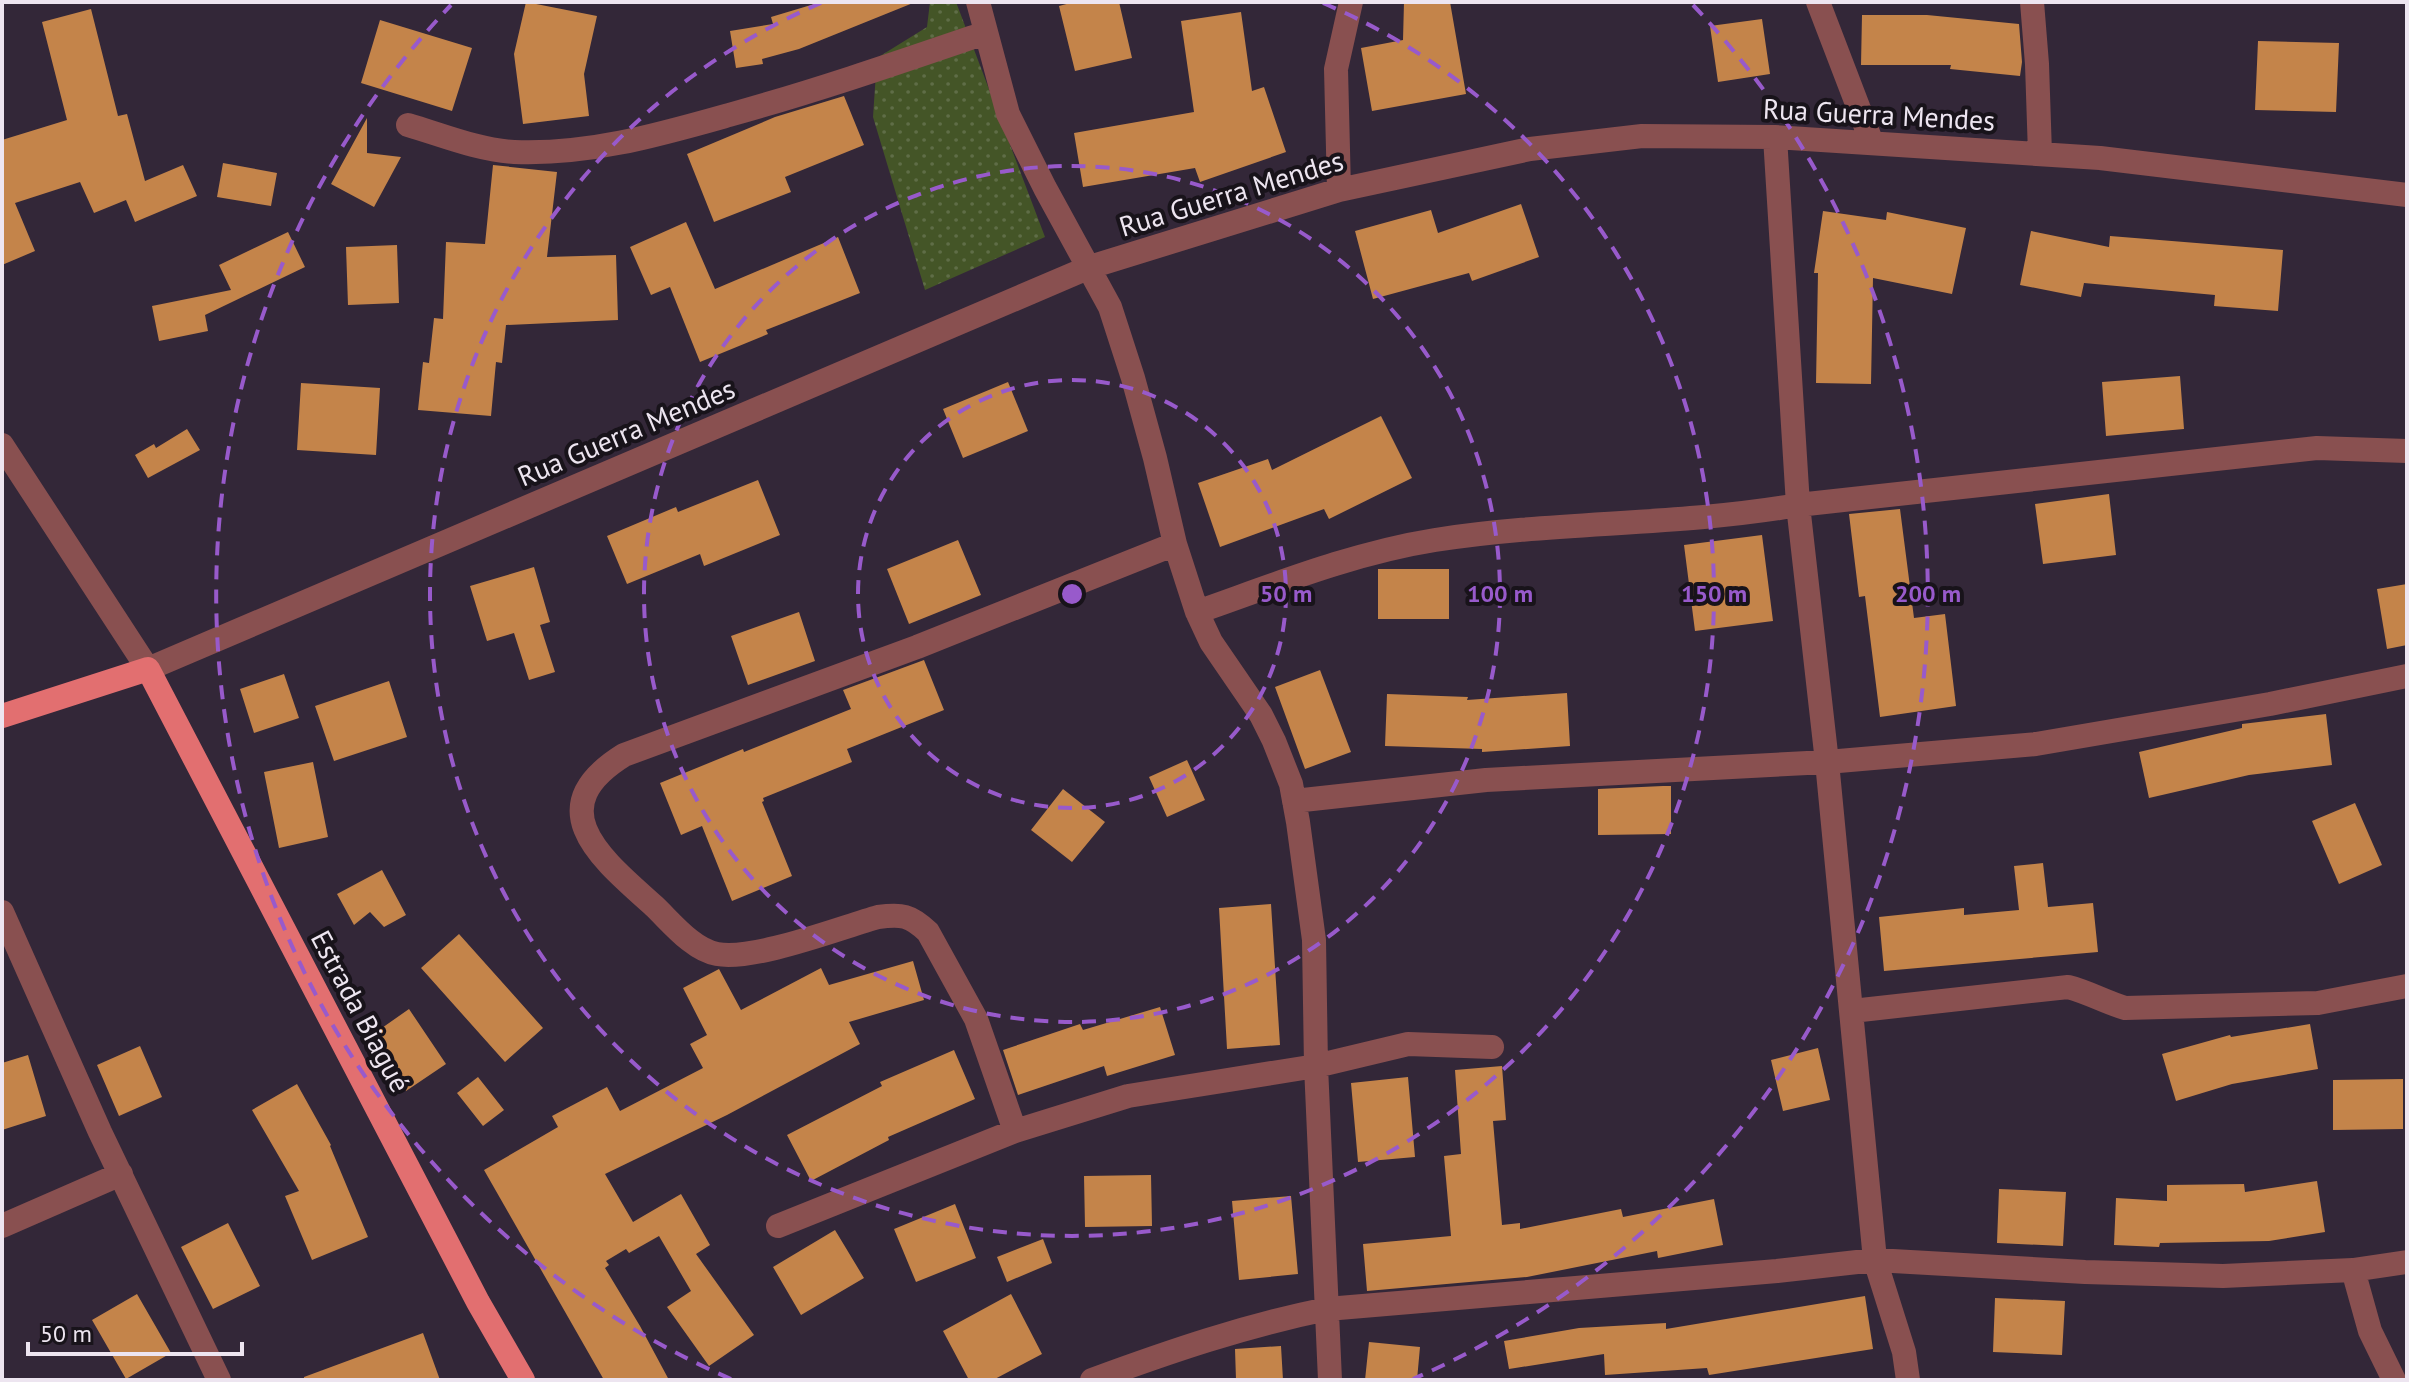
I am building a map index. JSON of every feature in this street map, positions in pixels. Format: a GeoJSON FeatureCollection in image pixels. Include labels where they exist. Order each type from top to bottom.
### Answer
{"type":"FeatureCollection","features":[{"type":"Feature","properties":{"kind":"main road"},"geometry":{"type":"LineString","coordinates":[[2,716],[148,669]]}},
{"type":"Feature","properties":{"kind":"main road","name":"Estrada Biagué"},"geometry":{"type":"LineString","coordinates":[[148,669],[478,1302],[523,1380]]}},
{"type":"Feature","properties":{"kind":"street"},"geometry":{"type":"LineString","coordinates":[[978,2],[1008,114],[1110,307],[1133,378],[1175,544],[1197,612],[1211,642],[1242,685],[1274,741],[1291,784],[1314,940],[1316,1066],[1330,1380]]}},
{"type":"Feature","properties":{"kind":"street"},"geometry":{"type":"LineString","coordinates":[[1339,190],[1336,69],[1351,2]]}},
{"type":"Feature","properties":{"kind":"street"},"geometry":{"type":"LineString","coordinates":[[1818,2],[1872,143]]}},
{"type":"Feature","properties":{"kind":"street"},"geometry":{"type":"LineString","coordinates":[[2032,2],[2040,154]]}},
{"type":"Feature","properties":{"kind":"street"},"geometry":{"type":"LineString","coordinates":[[408,125],[488,149],[514,152],[592,149],[638,141],[814,91],[985,33]]}},
{"type":"Feature","properties":{"kind":"street","name":"Rua Guerra Mendes"},"geometry":{"type":"LineString","coordinates":[[148,669],[1090,267],[1339,190],[1530,149],[1642,136],[1775,137],[2100,158],[2407,195]]}},
{"type":"Feature","properties":{"kind":"street"},"geometry":{"type":"LineString","coordinates":[[1775,137],[1798,505],[1827,762],[1875,1260],[1904,1352],[1908,1380]]}},
{"type":"Feature","properties":{"kind":"street"},"geometry":{"type":"LineString","coordinates":[[2,445],[148,669]]}},
{"type":"Feature","properties":{"kind":"street"},"geometry":{"type":"LineString","coordinates":[[1197,612],[1369,555],[1434,540],[1742,514],[1798,505],[2317,448],[2407,451]]}},
{"type":"Feature","properties":{"kind":"street"},"geometry":{"type":"LineString","coordinates":[[1015,1131],[976,1019],[928,932],[918,923],[910,917],[878,917],[763,950],[730,955],[708,952],[603,859],[585,829],[583,796],[593,778],[624,755],[917,647],[1175,544]]}},
{"type":"Feature","properties":{"kind":"street"},"geometry":{"type":"LineString","coordinates":[[1294,801],[1486,780],[1827,762],[2036,744],[2270,704],[2407,676]]}},
{"type":"Feature","properties":{"kind":"street"},"geometry":{"type":"LineString","coordinates":[[4,920],[219,1380]]}},
{"type":"Feature","properties":{"kind":"street"},"geometry":{"type":"LineString","coordinates":[[1852,1011],[2068,987],[2125,1008],[2318,1003],[2407,986]]}},
{"type":"Feature","properties":{"kind":"street"},"geometry":{"type":"LineString","coordinates":[[778,1226],[1015,1131],[1128,1096],[1316,1066],[1408,1044],[1492,1047]]}},
{"type":"Feature","properties":{"kind":"street"},"geometry":{"type":"LineString","coordinates":[[2,1226],[121,1174]]}},
{"type":"Feature","properties":{"kind":"street"},"geometry":{"type":"LineString","coordinates":[[1092,1380],[1216,1336],[1327,1309],[1732,1276],[1875,1260],[2223,1276],[2353,1270],[2407,1262]]}},
{"type":"Feature","properties":{"kind":"street"},"geometry":{"type":"LineString","coordinates":[[2353,1270],[2370,1331],[2394,1380]]}},
{"type":"Feature","properties":{"kind":"green space"},"geometry":{"type":"Polygon","coordinates":[[[930,2],[956,2],[1045,237],[925,290],[873,117],[877,58],[927,27],[930,2]]]}},
{"type":"Feature","properties":{"kind":"building"},"geometry":{"type":"Polygon","coordinates":[[[526,2],[597,16],[584,74],[589,116],[523,124],[514,54],[526,2]]]}},
{"type":"Feature","properties":{"kind":"building"},"geometry":{"type":"Polygon","coordinates":[[[821,2],[913,3],[799,49],[762,59],[763,64],[736,68],[730,31],[773,24],[771,17],[821,2]]]}},
{"type":"Feature","properties":{"kind":"building"},"geometry":{"type":"Polygon","coordinates":[[[1074,2],[1119,2],[1132,58],[1075,71],[1059,6],[1074,2]]]}},
{"type":"Feature","properties":{"kind":"building"},"geometry":{"type":"Polygon","coordinates":[[[1404,2],[1450,2],[1466,94],[1372,111],[1361,48],[1403,40],[1404,2]]]}},
{"type":"Feature","properties":{"kind":"building"},"geometry":{"type":"Polygon","coordinates":[[[91,9],[118,116],[127,114],[145,181],[183,165],[197,196],[135,222],[126,200],[94,213],[80,182],[15,203],[35,251],[2,265],[2,140],[67,120],[42,22],[91,9]]]}},
{"type":"Feature","properties":{"kind":"building"},"geometry":{"type":"Polygon","coordinates":[[[1241,12],[1252,91],[1264,87],[1286,152],[1200,182],[1195,168],[1083,187],[1074,133],[1194,112],[1181,21],[1241,12]]]}},
{"type":"Feature","properties":{"kind":"building"},"geometry":{"type":"Polygon","coordinates":[[[1862,15],[1927,15],[2019,24],[2020,76],[1950,69],[1951,65],[1861,65],[1862,15]]]}},
{"type":"Feature","properties":{"kind":"building"},"geometry":{"type":"Polygon","coordinates":[[[1762,19],[1770,74],[1718,82],[1710,26],[1762,19]]]}},
{"type":"Feature","properties":{"kind":"building"},"geometry":{"type":"Polygon","coordinates":[[[380,20],[472,48],[452,111],[361,83],[380,20]]]}},
{"type":"Feature","properties":{"kind":"building"},"geometry":{"type":"Polygon","coordinates":[[[2258,41],[2339,43],[2336,112],[2255,110],[2258,41]]]}},
{"type":"Feature","properties":{"kind":"building"},"geometry":{"type":"Polygon","coordinates":[[[844,96],[864,145],[785,177],[791,192],[714,222],[687,154],[775,117],[844,96]]]}},
{"type":"Feature","properties":{"kind":"building"},"geometry":{"type":"Polygon","coordinates":[[[367,118],[367,153],[401,157],[374,207],[331,184],[367,118]]]}},
{"type":"Feature","properties":{"kind":"building"},"geometry":{"type":"Polygon","coordinates":[[[223,163],[277,173],[271,206],[217,197],[223,163]]]}},
{"type":"Feature","properties":{"kind":"building"},"geometry":{"type":"Polygon","coordinates":[[[493,165],[557,172],[547,257],[616,255],[618,320],[506,325],[502,363],[496,362],[491,416],[418,410],[423,362],[429,363],[434,318],[443,319],[446,242],[485,244],[493,165]]]}},
{"type":"Feature","properties":{"kind":"building"},"geometry":{"type":"Polygon","coordinates":[[[1521,204],[1539,257],[1472,281],[1469,273],[1373,299],[1355,231],[1431,210],[1438,233],[1521,204]]]}},
{"type":"Feature","properties":{"kind":"building"},"geometry":{"type":"Polygon","coordinates":[[[1823,211],[1886,220],[1887,212],[1966,228],[1952,294],[1873,278],[1871,384],[1816,383],[1818,273],[1814,273],[1823,211]]]}},
{"type":"Feature","properties":{"kind":"building"},"geometry":{"type":"Polygon","coordinates":[[[686,222],[715,289],[838,237],[860,293],[766,330],[768,334],[700,362],[670,287],[651,295],[630,247],[686,222]]]}},
{"type":"Feature","properties":{"kind":"building"},"geometry":{"type":"Polygon","coordinates":[[[2031,231],[2109,247],[2110,236],[2283,250],[2278,311],[2214,306],[2215,295],[2084,283],[2081,297],[2020,285],[2031,231]]]}},
{"type":"Feature","properties":{"kind":"building"},"geometry":{"type":"Polygon","coordinates":[[[288,232],[305,267],[205,315],[208,331],[159,341],[152,306],[231,290],[219,265],[288,232]]]}},
{"type":"Feature","properties":{"kind":"building"},"geometry":{"type":"Polygon","coordinates":[[[397,245],[399,303],[348,305],[346,247],[397,245]]]}},
{"type":"Feature","properties":{"kind":"building"},"geometry":{"type":"Polygon","coordinates":[[[2180,376],[2184,429],[2106,436],[2102,382],[2180,376]]]}},
{"type":"Feature","properties":{"kind":"building"},"geometry":{"type":"Polygon","coordinates":[[[1008,382],[1028,431],[963,458],[943,409],[1008,382]]]}},
{"type":"Feature","properties":{"kind":"building"},"geometry":{"type":"Polygon","coordinates":[[[301,383],[380,388],[376,455],[297,450],[301,383]]]}},
{"type":"Feature","properties":{"kind":"building"},"geometry":{"type":"Polygon","coordinates":[[[1381,416],[1412,478],[1329,519],[1324,509],[1220,547],[1198,483],[1268,459],[1272,470],[1381,416]]]}},
{"type":"Feature","properties":{"kind":"building"},"geometry":{"type":"Polygon","coordinates":[[[187,429],[200,450],[148,478],[135,455],[154,444],[156,448],[187,429]]]}},
{"type":"Feature","properties":{"kind":"building"},"geometry":{"type":"Polygon","coordinates":[[[758,480],[780,535],[704,566],[700,554],[627,584],[607,536],[676,507],[678,512],[758,480]]]}},
{"type":"Feature","properties":{"kind":"building"},"geometry":{"type":"Polygon","coordinates":[[[2109,494],[2116,555],[2043,564],[2035,504],[2109,494]]]}},
{"type":"Feature","properties":{"kind":"building"},"geometry":{"type":"Polygon","coordinates":[[[1900,509],[1914,618],[1945,614],[1956,706],[1880,717],[1865,596],[1859,597],[1849,514],[1900,509]]]}},
{"type":"Feature","properties":{"kind":"building"},"geometry":{"type":"Polygon","coordinates":[[[1762,535],[1773,621],[1695,631],[1684,545],[1762,535]]]}},
{"type":"Feature","properties":{"kind":"building"},"geometry":{"type":"Polygon","coordinates":[[[958,540],[981,595],[909,624],[887,569],[958,540]]]}},
{"type":"Feature","properties":{"kind":"building"},"geometry":{"type":"Polygon","coordinates":[[[534,567],[550,622],[540,625],[555,672],[529,680],[514,633],[487,641],[470,586],[534,567]]]}},
{"type":"Feature","properties":{"kind":"building"},"geometry":{"type":"Polygon","coordinates":[[[1378,569],[1449,569],[1449,619],[1378,619],[1378,569]]]}},
{"type":"Feature","properties":{"kind":"building"},"geometry":{"type":"Polygon","coordinates":[[[2407,584],[2407,645],[2387,649],[2377,589],[2407,584]]]}},
{"type":"Feature","properties":{"kind":"building"},"geometry":{"type":"Polygon","coordinates":[[[799,612],[815,661],[748,685],[731,636],[799,612]]]}},
{"type":"Feature","properties":{"kind":"building"},"geometry":{"type":"Polygon","coordinates":[[[924,660],[944,710],[847,749],[852,762],[763,798],[792,876],[732,901],[702,826],[681,835],[660,783],[851,709],[843,690],[924,660]]]}},
{"type":"Feature","properties":{"kind":"building"},"geometry":{"type":"Polygon","coordinates":[[[1320,670],[1351,752],[1305,769],[1275,687],[1320,670]]]}},
{"type":"Feature","properties":{"kind":"building"},"geometry":{"type":"Polygon","coordinates":[[[284,674],[299,718],[254,733],[240,689],[284,674]]]}},
{"type":"Feature","properties":{"kind":"building"},"geometry":{"type":"Polygon","coordinates":[[[389,681],[407,737],[334,761],[315,706],[389,681]]]}},
{"type":"Feature","properties":{"kind":"building"},"geometry":{"type":"Polygon","coordinates":[[[1567,693],[1570,746],[1482,752],[1482,749],[1385,746],[1387,694],[1468,697],[1467,700],[1567,693]]]}},
{"type":"Feature","properties":{"kind":"building"},"geometry":{"type":"Polygon","coordinates":[[[2326,714],[2332,765],[2249,775],[2149,798],[2139,752],[2242,728],[2242,724],[2326,714]]]}},
{"type":"Feature","properties":{"kind":"building"},"geometry":{"type":"Polygon","coordinates":[[[1187,760],[1205,800],[1167,817],[1149,777],[1187,760]]]}},
{"type":"Feature","properties":{"kind":"building"},"geometry":{"type":"Polygon","coordinates":[[[313,762],[328,837],[279,848],[264,772],[313,762]]]}},
{"type":"Feature","properties":{"kind":"building"},"geometry":{"type":"Polygon","coordinates":[[[1671,786],[1671,834],[1598,835],[1598,789],[1671,786]]]}},
{"type":"Feature","properties":{"kind":"building"},"geometry":{"type":"Polygon","coordinates":[[[1063,789],[1105,822],[1072,862],[1031,830],[1063,789]]]}},
{"type":"Feature","properties":{"kind":"building"},"geometry":{"type":"Polygon","coordinates":[[[2355,803],[2382,865],[2339,884],[2312,821],[2355,803]]]}},
{"type":"Feature","properties":{"kind":"building"},"geometry":{"type":"Polygon","coordinates":[[[2043,863],[2048,907],[2093,903],[2098,952],[1884,971],[1879,917],[1964,908],[1964,915],[2019,910],[2014,866],[2043,863]]]}},
{"type":"Feature","properties":{"kind":"building"},"geometry":{"type":"Polygon","coordinates":[[[382,870],[406,915],[384,927],[370,912],[354,925],[337,894],[382,870]]]}},
{"type":"Feature","properties":{"kind":"building"},"geometry":{"type":"Polygon","coordinates":[[[1271,904],[1280,1045],[1227,1049],[1219,908],[1271,904]]]}},
{"type":"Feature","properties":{"kind":"building"},"geometry":{"type":"Polygon","coordinates":[[[459,934],[543,1028],[505,1062],[421,968],[459,934]]]}},
{"type":"Feature","properties":{"kind":"building"},"geometry":{"type":"Polygon","coordinates":[[[913,961],[924,1000],[849,1022],[860,1044],[727,1115],[605,1174],[633,1222],[681,1194],[710,1245],[696,1254],[754,1335],[709,1366],[667,1307],[691,1291],[659,1236],[629,1253],[626,1249],[606,1261],[609,1265],[605,1268],[669,1380],[604,1380],[484,1170],[558,1127],[552,1116],[607,1087],[620,1111],[703,1068],[690,1044],[707,1035],[683,988],[719,969],[741,1010],[821,968],[829,985],[913,961]]]}},
{"type":"Feature","properties":{"kind":"building"},"geometry":{"type":"Polygon","coordinates":[[[1160,1007],[1175,1055],[1107,1076],[1104,1066],[1018,1095],[1003,1050],[1080,1024],[1083,1030],[1160,1007]]]}},
{"type":"Feature","properties":{"kind":"building"},"geometry":{"type":"Polygon","coordinates":[[[409,1009],[446,1064],[406,1091],[369,1037],[409,1009]]]}},
{"type":"Feature","properties":{"kind":"building"},"geometry":{"type":"Polygon","coordinates":[[[2310,1024],[2318,1069],[2232,1084],[2176,1101],[2162,1054],[2230,1035],[2310,1024]]]}},
{"type":"Feature","properties":{"kind":"building"},"geometry":{"type":"Polygon","coordinates":[[[140,1046],[162,1097],[119,1116],[97,1065],[140,1046]]]}},
{"type":"Feature","properties":{"kind":"building"},"geometry":{"type":"Polygon","coordinates":[[[1818,1048],[1830,1100],[1783,1111],[1771,1060],[1818,1048]]]}},
{"type":"Feature","properties":{"kind":"building"},"geometry":{"type":"Polygon","coordinates":[[[954,1050],[975,1099],[888,1137],[889,1140],[811,1181],[787,1135],[882,1086],[880,1082],[954,1050]]]}},
{"type":"Feature","properties":{"kind":"building"},"geometry":{"type":"Polygon","coordinates":[[[28,1055],[46,1116],[2,1130],[2,1063],[28,1055]]]}},
{"type":"Feature","properties":{"kind":"building"},"geometry":{"type":"Polygon","coordinates":[[[1502,1066],[1506,1120],[1493,1121],[1502,1225],[1520,1223],[1520,1229],[1621,1209],[1623,1217],[1714,1199],[1723,1245],[1658,1258],[1657,1251],[1527,1277],[1367,1291],[1363,1244],[1451,1236],[1444,1156],[1461,1154],[1455,1070],[1502,1066]]]}},
{"type":"Feature","properties":{"kind":"building"},"geometry":{"type":"Polygon","coordinates":[[[478,1077],[504,1110],[483,1126],[457,1093],[478,1077]]]}},
{"type":"Feature","properties":{"kind":"building"},"geometry":{"type":"Polygon","coordinates":[[[1408,1077],[1415,1157],[1358,1162],[1351,1083],[1408,1077]]]}},
{"type":"Feature","properties":{"kind":"building"},"geometry":{"type":"Polygon","coordinates":[[[2403,1079],[2403,1129],[2333,1130],[2333,1080],[2403,1079]]]}},
{"type":"Feature","properties":{"kind":"building"},"geometry":{"type":"Polygon","coordinates":[[[297,1084],[331,1145],[368,1237],[312,1260],[285,1196],[299,1191],[252,1110],[297,1084]]]}},
{"type":"Feature","properties":{"kind":"building"},"geometry":{"type":"Polygon","coordinates":[[[1151,1175],[1152,1226],[1085,1227],[1084,1176],[1151,1175]]]}},
{"type":"Feature","properties":{"kind":"building"},"geometry":{"type":"Polygon","coordinates":[[[2317,1181],[2325,1232],[2269,1241],[2160,1243],[2159,1247],[2114,1245],[2116,1198],[2167,1201],[2167,1185],[2244,1184],[2245,1192],[2317,1181]]]}},
{"type":"Feature","properties":{"kind":"building"},"geometry":{"type":"Polygon","coordinates":[[[1999,1189],[2066,1192],[2063,1246],[1997,1243],[1999,1189]]]}},
{"type":"Feature","properties":{"kind":"building"},"geometry":{"type":"Polygon","coordinates":[[[1291,1196],[1298,1274],[1239,1280],[1232,1201],[1291,1196]]]}},
{"type":"Feature","properties":{"kind":"building"},"geometry":{"type":"Polygon","coordinates":[[[955,1204],[976,1258],[916,1282],[894,1229],[955,1204]]]}},
{"type":"Feature","properties":{"kind":"building"},"geometry":{"type":"Polygon","coordinates":[[[228,1223],[260,1286],[213,1309],[181,1247],[228,1223]]]}},
{"type":"Feature","properties":{"kind":"building"},"geometry":{"type":"Polygon","coordinates":[[[835,1230],[864,1278],[801,1315],[773,1267],[835,1230]]]}},
{"type":"Feature","properties":{"kind":"building"},"geometry":{"type":"Polygon","coordinates":[[[1043,1239],[1052,1263],[1007,1282],[997,1257],[1043,1239]]]}},
{"type":"Feature","properties":{"kind":"building"},"geometry":{"type":"Polygon","coordinates":[[[137,1294],[171,1353],[126,1379],[92,1320],[137,1294]]]}},
{"type":"Feature","properties":{"kind":"building"},"geometry":{"type":"Polygon","coordinates":[[[1011,1294],[1042,1354],[993,1380],[969,1380],[943,1331],[1011,1294]]]}},
{"type":"Feature","properties":{"kind":"building"},"geometry":{"type":"Polygon","coordinates":[[[1865,1296],[1873,1349],[1709,1375],[1707,1368],[1605,1375],[1604,1354],[1509,1369],[1504,1341],[1579,1328],[1666,1323],[1666,1329],[1865,1296]]]}},
{"type":"Feature","properties":{"kind":"building"},"geometry":{"type":"Polygon","coordinates":[[[1995,1298],[2065,1301],[2062,1355],[1993,1352],[1995,1298]]]}},
{"type":"Feature","properties":{"kind":"building"},"geometry":{"type":"Polygon","coordinates":[[[423,1333],[440,1380],[304,1380],[304,1377],[423,1333]]]}},
{"type":"Feature","properties":{"kind":"building"},"geometry":{"type":"Polygon","coordinates":[[[1369,1342],[1420,1347],[1417,1380],[1365,1380],[1369,1342]]]}},
{"type":"Feature","properties":{"kind":"building"},"geometry":{"type":"Polygon","coordinates":[[[1281,1346],[1283,1380],[1236,1380],[1235,1349],[1281,1346]]]}}]}
